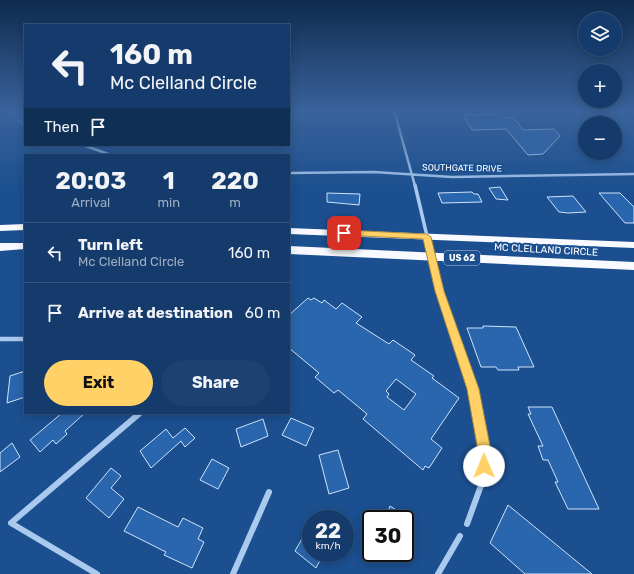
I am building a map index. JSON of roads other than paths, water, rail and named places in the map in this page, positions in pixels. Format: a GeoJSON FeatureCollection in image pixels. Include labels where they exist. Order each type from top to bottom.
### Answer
{"type":"FeatureCollection","features":[{"type":"Feature","properties":{"kind":"highway"},"geometry":{"type":"LineString","coordinates":[[0,228],[24,227]]}},
{"type":"Feature","properties":{"kind":"highway","name":"MC CLELLAND CIRCLE"},"geometry":{"type":"LineString","coordinates":[[290,231],[634,245]]}},
{"type":"Feature","properties":{"kind":"highway"},"geometry":{"type":"LineString","coordinates":[[0,247],[24,246]]}},
{"type":"Feature","properties":{"kind":"highway","name":"MC CLELLAND CIRCLE"},"geometry":{"type":"LineString","coordinates":[[290,250],[634,266]]}},
{"type":"Feature","properties":{"kind":"street"},"geometry":{"type":"LineString","coordinates":[[402,137],[413,175],[440,291],[473,389],[484,451],[483,480],[467,524]]}},
{"type":"Feature","properties":{"kind":"street"},"geometry":{"type":"LineString","coordinates":[[86,146],[108,154]]}},
{"type":"Feature","properties":{"kind":"street","name":"SOUTHGATE DRIVE"},"geometry":{"type":"LineString","coordinates":[[290,173],[374,172],[452,177],[634,174]]}},
{"type":"Feature","properties":{"kind":"street"},"geometry":{"type":"LineString","coordinates":[[0,339],[24,339]]}},
{"type":"Feature","properties":{"kind":"street"},"geometry":{"type":"LineString","coordinates":[[97,574],[11,522],[139,414]]}},
{"type":"Feature","properties":{"kind":"street"},"geometry":{"type":"LineString","coordinates":[[233,574],[269,492]]}},
{"type":"Feature","properties":{"kind":"street"},"geometry":{"type":"LineString","coordinates":[[438,574],[460,536]]}}]}
